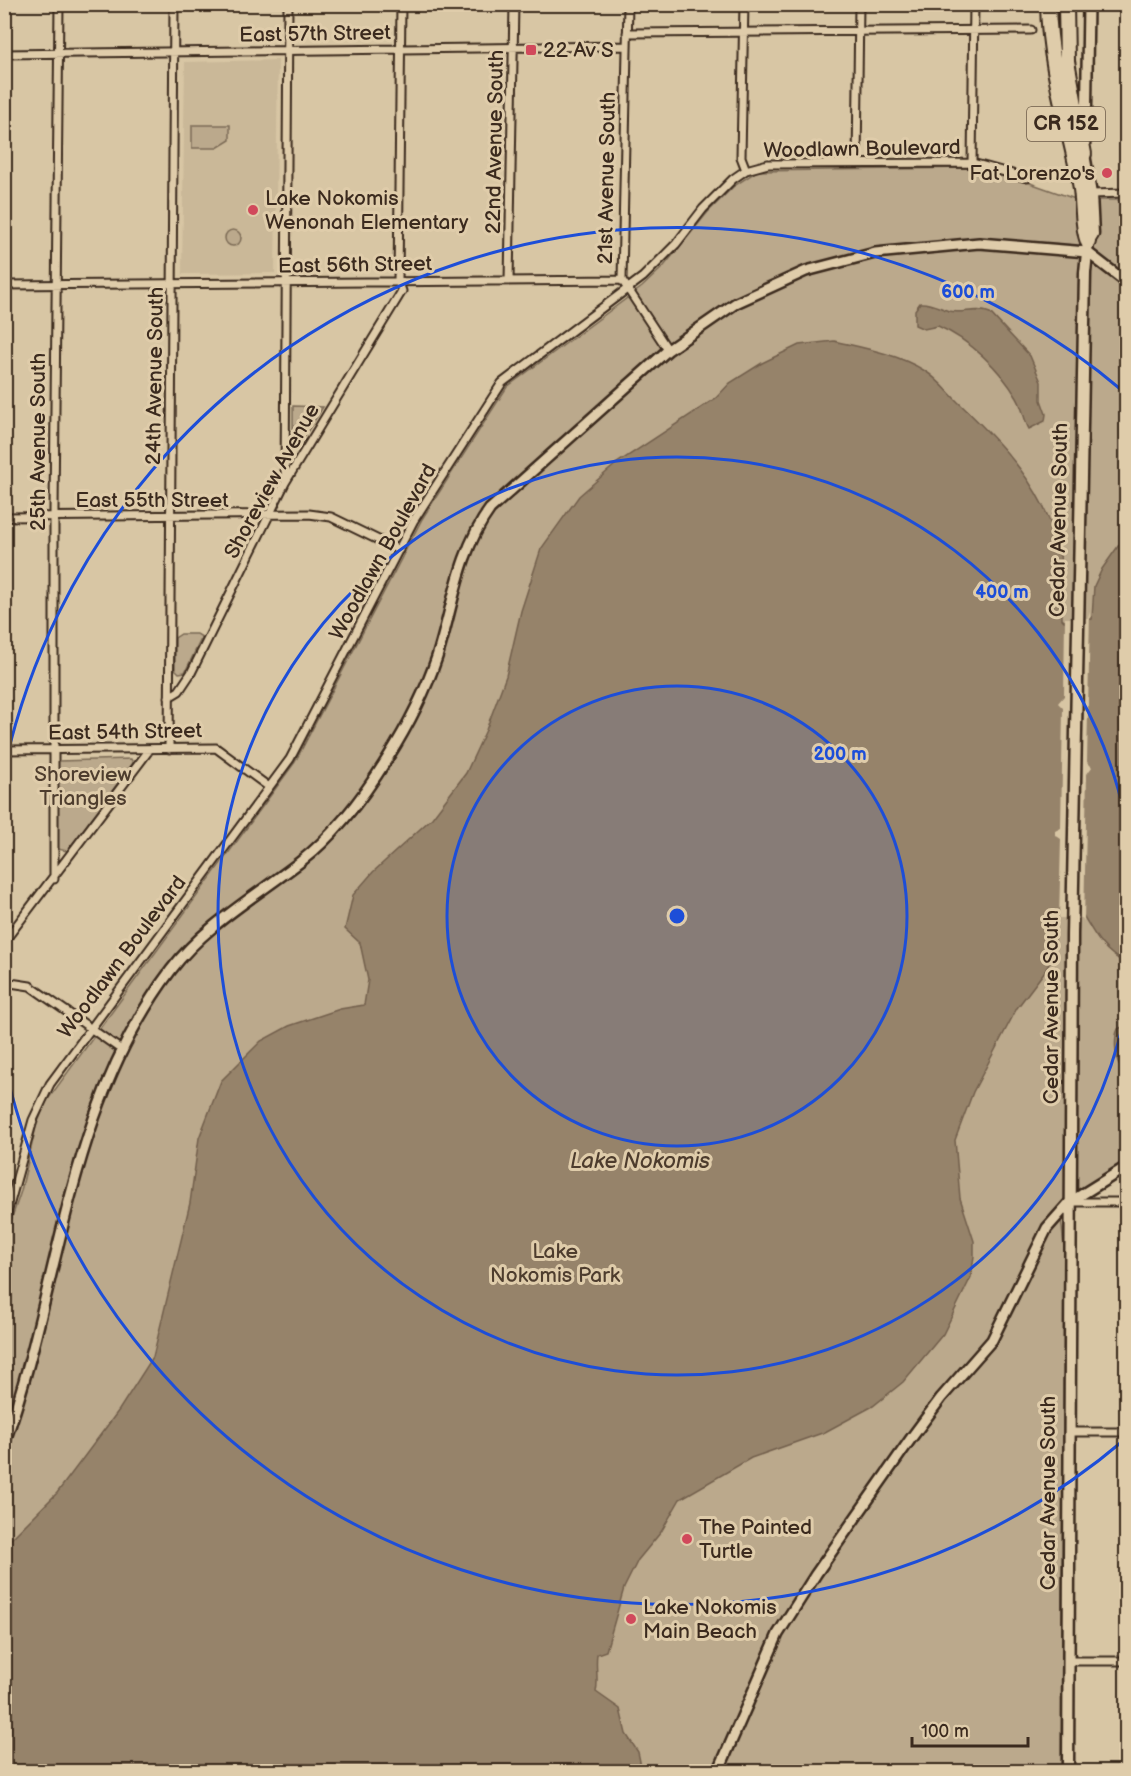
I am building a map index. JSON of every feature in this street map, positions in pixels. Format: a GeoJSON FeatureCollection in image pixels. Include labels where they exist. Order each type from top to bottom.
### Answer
{"type":"FeatureCollection","features":[{"type":"Feature","properties":{"kind":"highway","name":"Cedar Avenue South"},"geometry":{"type":"LineString","coordinates":[[1048,4],[1051,57],[1080,184],[1087,247]]}},
{"type":"Feature","properties":{"kind":"highway","name":"Cedar Avenue South"},"geometry":{"type":"LineString","coordinates":[[1066,4],[1067,61],[1084,154]]}},
{"type":"Feature","properties":{"kind":"main road","name":"Cedar Avenue South"},"geometry":{"type":"LineString","coordinates":[[1068,1772],[1072,935],[1087,247],[1093,234],[1091,194],[1084,154]]}},
{"type":"Feature","properties":{"kind":"street","name":"25th Avenue South"},"geometry":{"type":"LineString","coordinates":[[54,879],[54,516],[59,4]]}},
{"type":"Feature","properties":{"kind":"street","name":"24th Avenue South"},"geometry":{"type":"LineString","coordinates":[[169,749],[174,4]]}},
{"type":"Feature","properties":{"kind":"street"},"geometry":{"type":"LineString","coordinates":[[285,483],[288,4]]}},
{"type":"Feature","properties":{"kind":"street","name":"Shoreview Avenue"},"geometry":{"type":"LineString","coordinates":[[169,697],[179,691],[191,673],[285,483],[402,291],[398,281],[401,4]]}},
{"type":"Feature","properties":{"kind":"street","name":"22nd Avenue South"},"geometry":{"type":"LineString","coordinates":[[509,280],[514,4]]}},
{"type":"Feature","properties":{"kind":"street","name":"21st Avenue South"},"geometry":{"type":"LineString","coordinates":[[622,280],[628,4]]}},
{"type":"Feature","properties":{"kind":"street"},"geometry":{"type":"LineString","coordinates":[[744,4],[741,157],[746,170]]}},
{"type":"Feature","properties":{"kind":"street"},"geometry":{"type":"LineString","coordinates":[[857,163],[859,4]]}},
{"type":"Feature","properties":{"kind":"street"},"geometry":{"type":"LineString","coordinates":[[972,163],[974,4]]}},
{"type":"Feature","properties":{"kind":"street"},"geometry":{"type":"LineString","coordinates":[[1084,154],[1088,4]]}},
{"type":"Feature","properties":{"kind":"street"},"geometry":{"type":"LineString","coordinates":[[627,33],[1031,30]]}},
{"type":"Feature","properties":{"kind":"street","name":"East 57th Street"},"geometry":{"type":"LineString","coordinates":[[4,54],[627,46]]}},
{"type":"Feature","properties":{"kind":"street","name":"Woodlawn Boulevard"},"geometry":{"type":"LineString","coordinates":[[4,1224],[38,1107],[55,1076],[290,759],[414,520],[502,383],[660,262],[703,209],[746,170],[768,164],[972,163],[1027,178]]}},
{"type":"Feature","properties":{"kind":"street"},"geometry":{"type":"LineString","coordinates":[[1091,194],[1126,194]]}},
{"type":"Feature","properties":{"kind":"street"},"geometry":{"type":"LineString","coordinates":[[4,1444],[33,1357],[73,1182],[96,1115],[139,1017],[172,968],[204,936],[302,861],[354,807],[383,766],[420,702],[437,658],[466,554],[474,535],[490,510],[668,350],[736,303],[806,271],[841,260],[912,247],[968,243],[1087,247],[1126,282]]}},
{"type":"Feature","properties":{"kind":"street"},"geometry":{"type":"LineString","coordinates":[[622,280],[625,289],[668,350]]}},
{"type":"Feature","properties":{"kind":"street","name":"East 56th Street"},"geometry":{"type":"LineString","coordinates":[[4,285],[622,280]]}},
{"type":"Feature","properties":{"kind":"street","name":"East 55th Street"},"geometry":{"type":"LineString","coordinates":[[4,517],[269,515],[331,517],[399,550]]}},
{"type":"Feature","properties":{"kind":"street","name":"East 54th Street"},"geometry":{"type":"LineString","coordinates":[[4,750],[216,748],[269,787]]}},
{"type":"Feature","properties":{"kind":"street"},"geometry":{"type":"LineString","coordinates":[[4,942],[54,879],[150,749]]}},
{"type":"Feature","properties":{"kind":"street"},"geometry":{"type":"LineString","coordinates":[[4,982],[30,986],[123,1051]]}},
{"type":"Feature","properties":{"kind":"street"},"geometry":{"type":"LineString","coordinates":[[718,1772],[784,1624],[816,1574],[912,1437],[942,1398],[987,1348],[1008,1313],[1040,1240],[1055,1218],[1070,1202],[1126,1167]]}},
{"type":"Feature","properties":{"kind":"street"},"geometry":{"type":"LineString","coordinates":[[1070,1202],[1126,1202]]}},
{"type":"Feature","properties":{"kind":"street"},"geometry":{"type":"LineString","coordinates":[[1069,1432],[1126,1432]]}},
{"type":"Feature","properties":{"kind":"street"},"geometry":{"type":"LineString","coordinates":[[1068,1661],[1126,1661]]}},
{"type":"Feature","properties":{"kind":"shaded area"},"geometry":{"type":"Polygon","coordinates":[[[278,60],[275,273],[182,274],[185,62],[278,60]]]}},
{"type":"Feature","properties":{"kind":"green space"},"geometry":{"type":"Polygon","coordinates":[[[192,125],[230,125],[230,140],[217,148],[192,148],[192,125]]]}},
{"type":"Feature","properties":{"kind":"green space","name":"Lake Nokomis"},"geometry":{"type":"Polygon","coordinates":[[[968,168],[1027,182],[1078,200],[1126,200],[1126,1161],[1060,1207],[1064,1248],[1061,1771],[5,1772],[5,1238],[21,1191],[36,1127],[46,1102],[295,762],[422,519],[507,387],[642,287],[664,266],[708,212],[734,186],[757,171],[968,168]]]}},
{"type":"Feature","properties":{"kind":"green space"},"geometry":{"type":"Polygon","coordinates":[[[233,230],[239,232],[241,238],[239,244],[233,246],[227,244],[225,238],[227,232],[233,230]]]}},
{"type":"Feature","properties":{"kind":"green space"},"geometry":{"type":"Polygon","coordinates":[[[293,406],[323,407],[302,440],[298,441],[293,436],[293,406]]]}},
{"type":"Feature","properties":{"kind":"green space"},"geometry":{"type":"Polygon","coordinates":[[[181,634],[197,634],[202,637],[185,672],[179,673],[175,669],[175,638],[181,634]]]}},
{"type":"Feature","properties":{"kind":"green space","name":"Shoreview Triangles"},"geometry":{"type":"Polygon","coordinates":[[[131,759],[133,763],[67,851],[58,849],[58,761],[131,759]]]}},
{"type":"Feature","properties":{"kind":"water"},"geometry":{"type":"Polygon","coordinates":[[[920,303],[931,304],[949,311],[990,313],[1030,356],[1041,382],[1041,400],[1046,414],[1045,421],[1029,429],[1019,402],[1010,387],[973,347],[938,326],[924,329],[915,325],[915,310],[920,303]]]}},
{"type":"Feature","properties":{"kind":"water","name":"Lake Nokomis"},"geometry":{"type":"Polygon","coordinates":[[[834,341],[892,356],[915,365],[934,377],[991,435],[1020,469],[1044,507],[1059,550],[1062,619],[1064,621],[1092,619],[1094,586],[1102,569],[1126,535],[1126,964],[1101,943],[1083,915],[1057,915],[1054,955],[1017,1008],[973,1092],[955,1140],[960,1198],[974,1241],[974,1256],[971,1277],[943,1334],[903,1382],[873,1406],[825,1432],[751,1458],[680,1499],[661,1532],[638,1560],[624,1588],[606,1651],[597,1654],[596,1692],[620,1709],[626,1734],[638,1752],[642,1771],[5,1772],[5,1545],[57,1493],[119,1410],[153,1357],[190,1203],[199,1138],[221,1081],[261,1041],[289,1026],[340,1009],[364,1005],[368,980],[360,943],[345,929],[353,895],[373,872],[432,818],[466,773],[486,730],[506,676],[521,611],[541,549],[579,496],[617,463],[716,398],[730,383],[762,363],[799,345],[834,341]]]}},
{"type":"Feature","properties":{"kind":"water"},"geometry":{"type":"Polygon","coordinates":[[[1126,1025],[1126,1065],[1119,1064],[1116,1037],[1118,1029],[1126,1025]]]}},
{"type":"Feature","properties":{"kind":"pier"},"geometry":{"type":"Polygon","coordinates":[[[1090,612],[1087,762],[1092,767],[1087,774],[1084,921],[1082,918],[1059,918],[1061,839],[1055,835],[1055,831],[1061,828],[1063,708],[1058,703],[1064,696],[1065,618],[1088,618],[1090,612]]]}},
{"type":"Feature","properties":{"kind":"place","name":"22 Av S"},"geometry":{"type":"Point","coordinates":[531,50]}},
{"type":"Feature","properties":{"kind":"place","name":"Fat Lorenzo's"},"geometry":{"type":"Point","coordinates":[1107,173]}},
{"type":"Feature","properties":{"kind":"place","name":"Lake Nokomis Wenonah Elementary"},"geometry":{"type":"Point","coordinates":[253,210]}},
{"type":"Feature","properties":{"kind":"place","name":"The Painted Turtle"},"geometry":{"type":"Point","coordinates":[687,1539]}},
{"type":"Feature","properties":{"kind":"place","name":"Lake Nokomis Main Beach"},"geometry":{"type":"Point","coordinates":[631,1619]}},
{"type":"Feature","properties":{"kind":"park label","name":"Lake Nokomis Park"},"geometry":{"type":"Point","coordinates":[555,1263]}}]}
